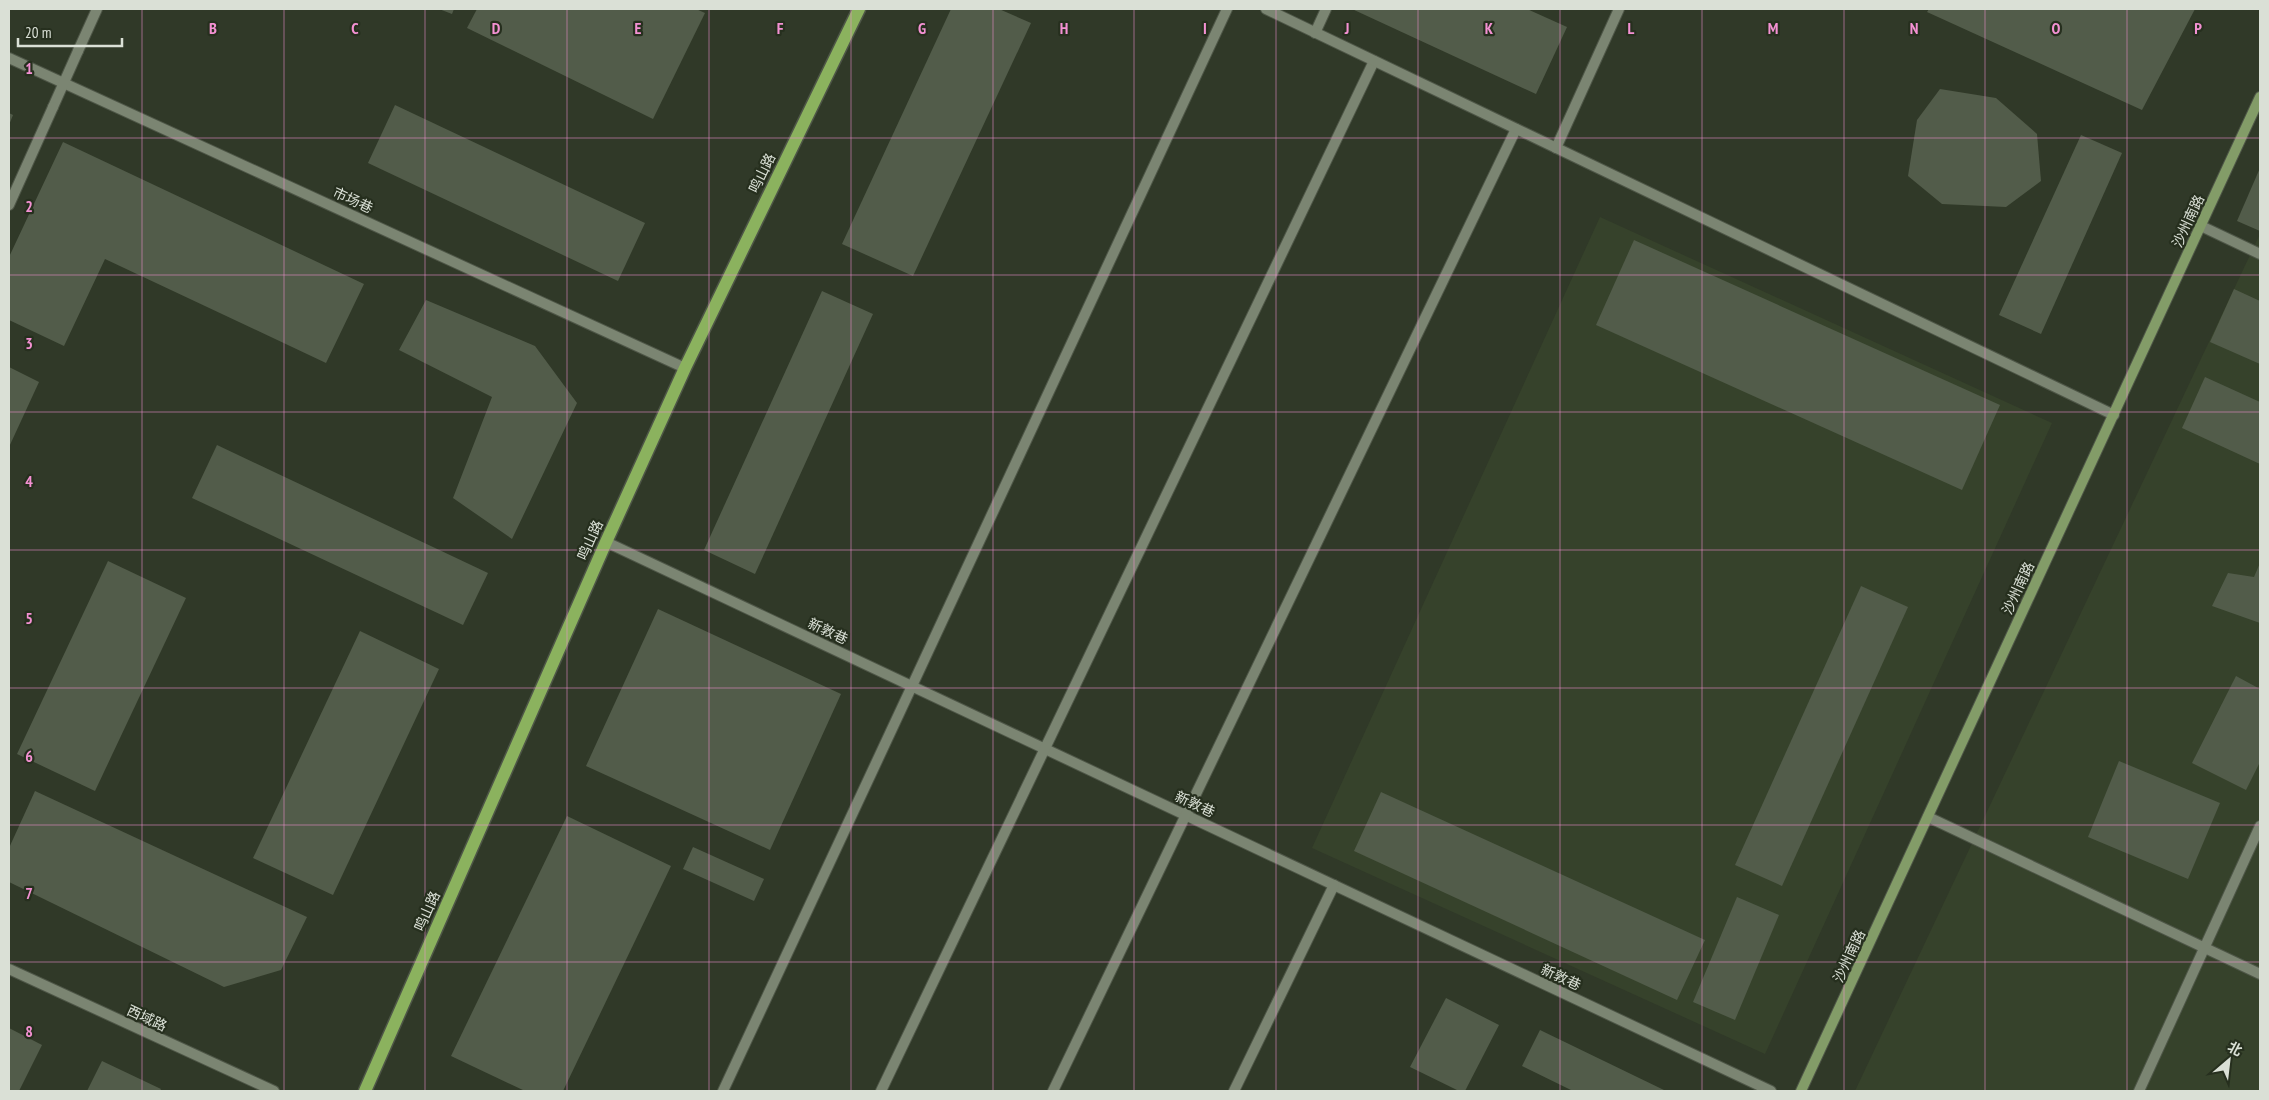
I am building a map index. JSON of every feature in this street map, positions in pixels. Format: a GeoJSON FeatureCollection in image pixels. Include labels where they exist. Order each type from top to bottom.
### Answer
{"type":"FeatureCollection","features":[{"type":"Feature","properties":{"kind":"main road","name":"鸣山路"},"geometry":{"type":"LineString","coordinates":[[365,1091],[606,542],[685,368],[858,9]]}},
{"type":"Feature","properties":{"kind":"main road","name":"沙州南路"},"geometry":{"type":"LineString","coordinates":[[1801,1091],[2260,97]]}},
{"type":"Feature","properties":{"kind":"street"},"geometry":{"type":"LineString","coordinates":[[9,205],[97,9]]}},
{"type":"Feature","properties":{"kind":"street"},"geometry":{"type":"LineString","coordinates":[[723,1091],[1227,9]]}},
{"type":"Feature","properties":{"kind":"street"},"geometry":{"type":"LineString","coordinates":[[1266,9],[2114,415]]}},
{"type":"Feature","properties":{"kind":"street"},"geometry":{"type":"LineString","coordinates":[[1315,32],[1326,9]]}},
{"type":"Feature","properties":{"kind":"street"},"geometry":{"type":"LineString","coordinates":[[1556,148],[1619,9]]}},
{"type":"Feature","properties":{"kind":"street","name":"市场巷"},"geometry":{"type":"LineString","coordinates":[[9,58],[685,368]]}},
{"type":"Feature","properties":{"kind":"street"},"geometry":{"type":"LineString","coordinates":[[881,1091],[1374,61]]}},
{"type":"Feature","properties":{"kind":"street"},"geometry":{"type":"LineString","coordinates":[[1053,1091],[1516,129]]}},
{"type":"Feature","properties":{"kind":"street"},"geometry":{"type":"LineString","coordinates":[[2201,226],[2260,254]]}},
{"type":"Feature","properties":{"kind":"street","name":"新敦巷"},"geometry":{"type":"LineString","coordinates":[[606,542],[1771,1091]]}},
{"type":"Feature","properties":{"kind":"street"},"geometry":{"type":"LineString","coordinates":[[1928,817],[2260,974]]}},
{"type":"Feature","properties":{"kind":"street"},"geometry":{"type":"LineString","coordinates":[[2140,1091],[2260,826]]}},
{"type":"Feature","properties":{"kind":"street"},"geometry":{"type":"LineString","coordinates":[[1234,1091],[1334,885]]}},
{"type":"Feature","properties":{"kind":"street","name":"西域路"},"geometry":{"type":"LineString","coordinates":[[9,969],[274,1091]]}},
{"type":"Feature","properties":{"kind":"shaded area"},"geometry":{"type":"Polygon","coordinates":[[[1600,217],[2052,423],[1765,1054],[1312,848],[1600,217]]]}},
{"type":"Feature","properties":{"kind":"shaded area"},"geometry":{"type":"Polygon","coordinates":[[[2260,234],[2260,1091],[1855,1091],[2260,234]]]}},
{"type":"Feature","properties":{"kind":"building"},"geometry":{"type":"Polygon","coordinates":[[[439,9],[454,9],[452,14],[439,9]]]}},
{"type":"Feature","properties":{"kind":"building"},"geometry":{"type":"Polygon","coordinates":[[[477,9],[696,9],[705,13],[653,119],[467,28],[477,9]]]}},
{"type":"Feature","properties":{"kind":"building"},"geometry":{"type":"Polygon","coordinates":[[[951,9],[999,9],[1031,23],[913,276],[842,244],[951,9]]]}},
{"type":"Feature","properties":{"kind":"building"},"geometry":{"type":"Polygon","coordinates":[[[1352,9],[1527,9],[1567,27],[1536,94],[1352,9]]]}},
{"type":"Feature","properties":{"kind":"building"},"geometry":{"type":"Polygon","coordinates":[[[1929,9],[2195,9],[2142,110],[1927,12],[1929,9]]]}},
{"type":"Feature","properties":{"kind":"building"},"geometry":{"type":"Polygon","coordinates":[[[1940,89],[1996,98],[2037,134],[2041,181],[2006,207],[1942,204],[1908,176],[1917,120],[1940,89]]]}},
{"type":"Feature","properties":{"kind":"building"},"geometry":{"type":"Polygon","coordinates":[[[395,105],[645,223],[618,281],[368,163],[395,105]]]}},
{"type":"Feature","properties":{"kind":"building"},"geometry":{"type":"Polygon","coordinates":[[[9,113],[13,115],[9,125],[9,113]]]}},
{"type":"Feature","properties":{"kind":"building"},"geometry":{"type":"Polygon","coordinates":[[[2081,135],[2122,153],[2041,334],[1999,315],[2081,135]]]}},
{"type":"Feature","properties":{"kind":"building"},"geometry":{"type":"Polygon","coordinates":[[[63,142],[364,284],[326,363],[105,259],[64,346],[9,320],[9,257],[63,142]]]}},
{"type":"Feature","properties":{"kind":"building"},"geometry":{"type":"Polygon","coordinates":[[[2260,168],[2260,231],[2237,221],[2260,168]]]}},
{"type":"Feature","properties":{"kind":"building"},"geometry":{"type":"Polygon","coordinates":[[[1634,240],[2000,405],[1962,490],[1596,325],[1634,240]]]}},
{"type":"Feature","properties":{"kind":"building"},"geometry":{"type":"Polygon","coordinates":[[[2234,289],[2260,301],[2260,364],[2210,342],[2234,289]]]}},
{"type":"Feature","properties":{"kind":"building"},"geometry":{"type":"Polygon","coordinates":[[[822,291],[873,314],[755,574],[704,550],[822,291]]]}},
{"type":"Feature","properties":{"kind":"building"},"geometry":{"type":"Polygon","coordinates":[[[426,300],[535,346],[577,403],[512,539],[453,498],[492,397],[399,350],[426,300]]]}},
{"type":"Feature","properties":{"kind":"building"},"geometry":{"type":"Polygon","coordinates":[[[9,367],[39,382],[9,447],[9,367]]]}},
{"type":"Feature","properties":{"kind":"building"},"geometry":{"type":"Polygon","coordinates":[[[2205,377],[2260,402],[2260,464],[2182,428],[2205,377]]]}},
{"type":"Feature","properties":{"kind":"building"},"geometry":{"type":"Polygon","coordinates":[[[217,445],[488,573],[463,625],[192,498],[217,445]]]}},
{"type":"Feature","properties":{"kind":"building"},"geometry":{"type":"Polygon","coordinates":[[[108,561],[186,598],[95,791],[17,754],[108,561]]]}},
{"type":"Feature","properties":{"kind":"building"},"geometry":{"type":"Polygon","coordinates":[[[2260,563],[2260,623],[2212,606],[2228,573],[2254,577],[2260,563]]]}},
{"type":"Feature","properties":{"kind":"building"},"geometry":{"type":"Polygon","coordinates":[[[1861,586],[1908,607],[1782,886],[1735,865],[1861,586]]]}},
{"type":"Feature","properties":{"kind":"building"},"geometry":{"type":"Polygon","coordinates":[[[658,609],[841,694],[770,850],[586,766],[658,609]]]}},
{"type":"Feature","properties":{"kind":"building"},"geometry":{"type":"Polygon","coordinates":[[[360,631],[439,669],[333,895],[253,858],[360,631]]]}},
{"type":"Feature","properties":{"kind":"building"},"geometry":{"type":"Polygon","coordinates":[[[2236,676],[2260,689],[2260,762],[2246,790],[2192,763],[2236,676]]]}},
{"type":"Feature","properties":{"kind":"building"},"geometry":{"type":"Polygon","coordinates":[[[2119,761],[2220,803],[2188,879],[2088,837],[2119,761]]]}},
{"type":"Feature","properties":{"kind":"building"},"geometry":{"type":"Polygon","coordinates":[[[35,791],[307,917],[281,970],[224,987],[9,882],[9,848],[35,791]]]}},
{"type":"Feature","properties":{"kind":"building"},"geometry":{"type":"Polygon","coordinates":[[[1381,792],[1705,940],[1677,1000],[1354,851],[1381,792]]]}},
{"type":"Feature","properties":{"kind":"building"},"geometry":{"type":"Polygon","coordinates":[[[567,816],[671,866],[563,1091],[525,1091],[451,1056],[567,816]]]}},
{"type":"Feature","properties":{"kind":"building"},"geometry":{"type":"Polygon","coordinates":[[[693,847],[764,879],[754,901],[683,869],[693,847]]]}},
{"type":"Feature","properties":{"kind":"building"},"geometry":{"type":"Polygon","coordinates":[[[1737,897],[1779,915],[1735,1020],[1693,1002],[1737,897]]]}},
{"type":"Feature","properties":{"kind":"building"},"geometry":{"type":"Polygon","coordinates":[[[1446,998],[1499,1025],[1465,1091],[1459,1091],[1410,1067],[1446,998]]]}},
{"type":"Feature","properties":{"kind":"building"},"geometry":{"type":"Polygon","coordinates":[[[9,1028],[42,1045],[19,1091],[9,1091],[9,1028]]]}},
{"type":"Feature","properties":{"kind":"building"},"geometry":{"type":"Polygon","coordinates":[[[1540,1030],[1666,1091],[1573,1091],[1522,1066],[1540,1030]]]}},
{"type":"Feature","properties":{"kind":"building"},"geometry":{"type":"Polygon","coordinates":[[[102,1061],[161,1089],[160,1091],[87,1091],[102,1061]]]}}]}
